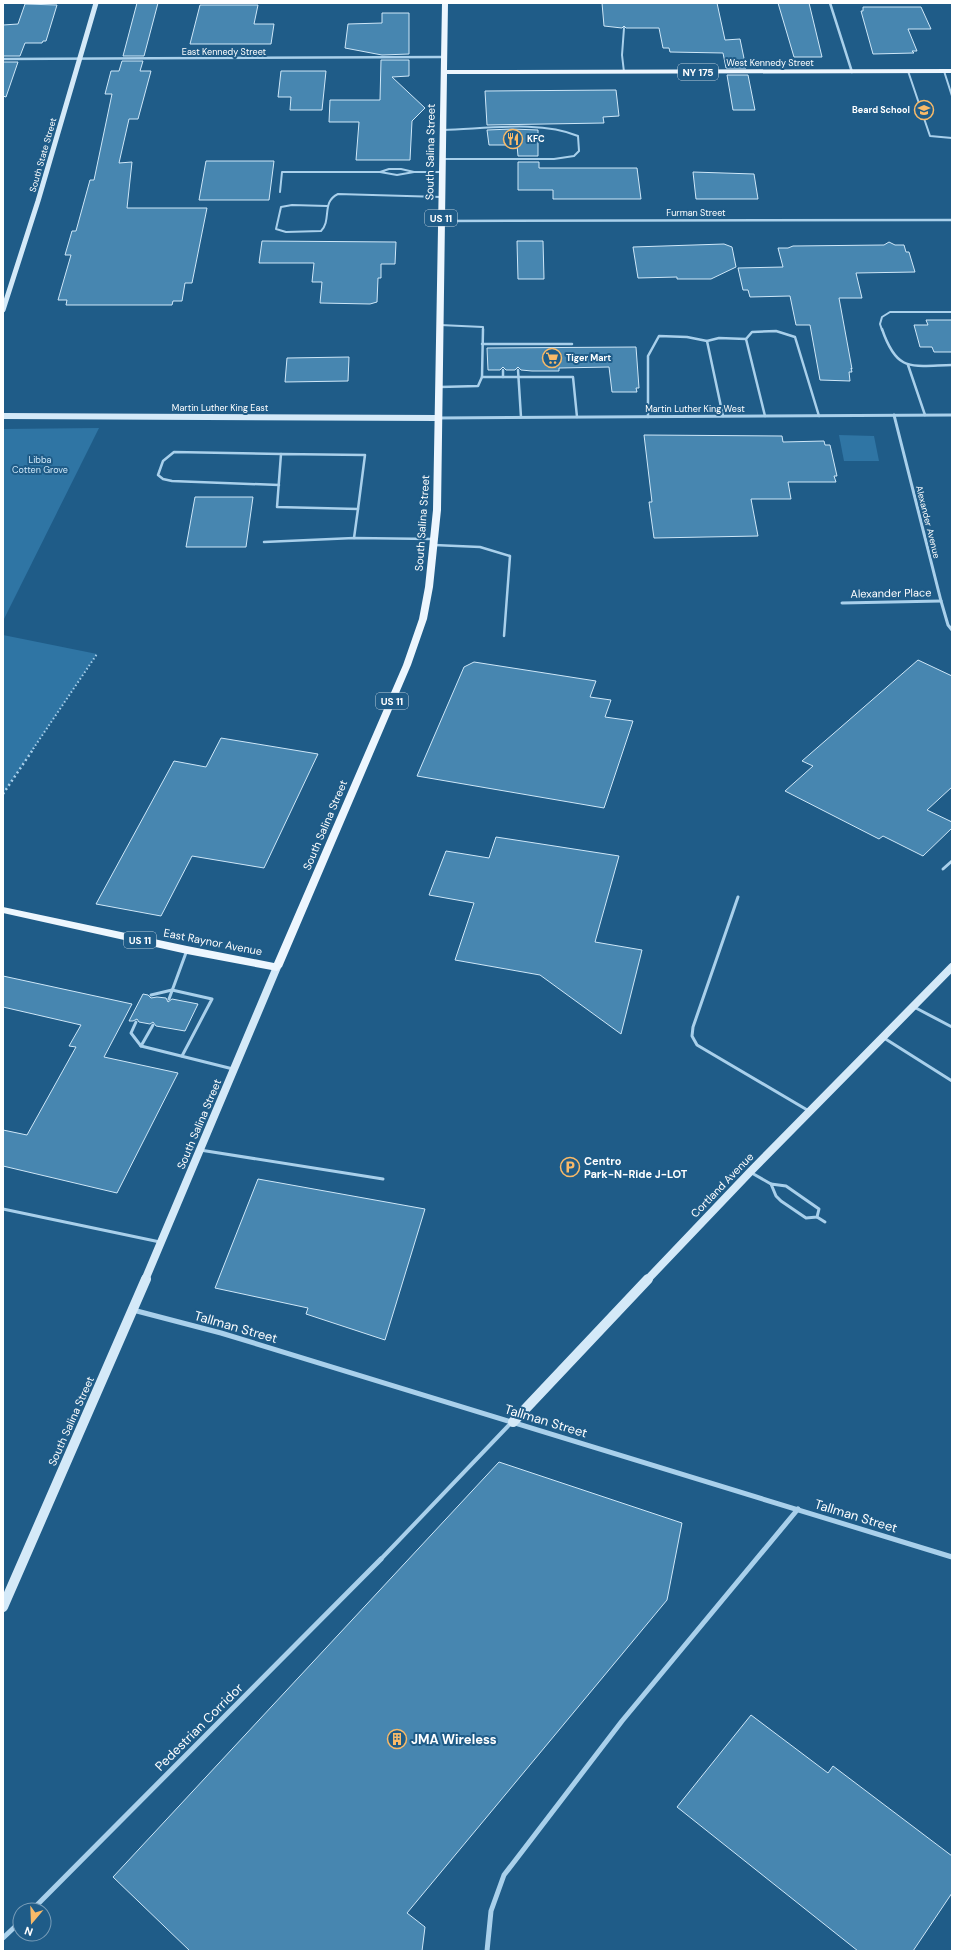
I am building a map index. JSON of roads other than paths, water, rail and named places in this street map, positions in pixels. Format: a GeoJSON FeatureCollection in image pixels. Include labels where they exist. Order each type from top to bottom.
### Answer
{"type":"FeatureCollection","features":[{"type":"Feature","properties":{"kind":"main road","name":"South Salina Street"},"geometry":{"type":"LineString","coordinates":[[277,967],[407,665],[423,619],[429,587],[437,510],[445,3]]}},
{"type":"Feature","properties":{"kind":"main road","name":"West Kennedy Street"},"geometry":{"type":"LineString","coordinates":[[444,72],[952,71]]}},
{"type":"Feature","properties":{"kind":"main road","name":"East Raynor Avenue"},"geometry":{"type":"LineString","coordinates":[[3,910],[187,950],[277,967]]}},
{"type":"Feature","properties":{"kind":"street","name":"South State Street"},"geometry":{"type":"LineString","coordinates":[[3,310],[38,201],[96,3]]}},
{"type":"Feature","properties":{"kind":"street"},"geometry":{"type":"LineString","coordinates":[[830,3],[852,72]]}},
{"type":"Feature","properties":{"kind":"street","name":"East Kennedy Street"},"geometry":{"type":"LineString","coordinates":[[3,59],[444,57]]}},
{"type":"Feature","properties":{"kind":"street","name":"Furman Street"},"geometry":{"type":"LineString","coordinates":[[441,220],[952,220]]}},
{"type":"Feature","properties":{"kind":"street","name":"Alexander Avenue"},"geometry":{"type":"LineString","coordinates":[[894,415],[941,601],[948,625],[952,630]]}},
{"type":"Feature","properties":{"kind":"street","name":"Martin Luther King West"},"geometry":{"type":"LineString","coordinates":[[438,418],[952,415]]}},
{"type":"Feature","properties":{"kind":"street","name":"Martin Luther King East"},"geometry":{"type":"LineString","coordinates":[[3,416],[438,418]]}},
{"type":"Feature","properties":{"kind":"street","name":"Alexander Place"},"geometry":{"type":"LineString","coordinates":[[842,603],[941,601]]}},
{"type":"Feature","properties":{"kind":"street","name":"South Salina Street"},"geometry":{"type":"LineString","coordinates":[[3,1607],[133,1310],[277,967]]}},
{"type":"Feature","properties":{"kind":"street","name":"Cortland Avenue"},"geometry":{"type":"LineString","coordinates":[[513,1422],[750,1172],[952,968]]}},
{"type":"Feature","properties":{"kind":"street","name":"Tallman Street"},"geometry":{"type":"LineString","coordinates":[[133,1310],[221,1333],[952,1557]]}},
{"type":"Feature","properties":{"kind":"street"},"geometry":{"type":"LineString","coordinates":[[487,1951],[492,1911],[504,1875],[622,1722],[798,1509]]}},
{"type":"Feature","properties":{"kind":"street","name":"Pedestrian Corridor"},"geometry":{"type":"LineString","coordinates":[[40,1902],[381,1559]]}},
{"type":"Feature","properties":{"kind":"street"},"geometry":{"type":"LineString","coordinates":[[3,1938],[12,1930]]}},
{"type":"Feature","properties":{"kind":"lane"},"geometry":{"type":"LineString","coordinates":[[624,28],[622,55],[624,72]]}},
{"type":"Feature","properties":{"kind":"lane"},"geometry":{"type":"LineString","coordinates":[[944,71],[952,96]]}},
{"type":"Feature","properties":{"kind":"lane"},"geometry":{"type":"LineString","coordinates":[[908,72],[930,136],[952,138]]}},
{"type":"Feature","properties":{"kind":"lane"},"geometry":{"type":"LineString","coordinates":[[442,159],[554,159],[574,156],[579,152],[578,136],[566,131],[527,129],[443,130]]}},
{"type":"Feature","properties":{"kind":"lane"},"geometry":{"type":"LineString","coordinates":[[280,192],[282,172],[380,172],[388,169],[408,169],[414,172],[442,172]]}},
{"type":"Feature","properties":{"kind":"lane"},"geometry":{"type":"LineString","coordinates":[[380,172],[387,175],[408,175],[414,172]]}},
{"type":"Feature","properties":{"kind":"lane"},"geometry":{"type":"LineString","coordinates":[[327,206],[281,207],[276,229],[286,232],[321,230],[326,226],[327,206],[329,200],[333,196],[348,193],[441,197]]}},
{"type":"Feature","properties":{"kind":"lane"},"geometry":{"type":"LineString","coordinates":[[952,312],[890,312],[882,317],[880,324],[891,353],[898,361],[908,365],[952,365]]}},
{"type":"Feature","properties":{"kind":"lane"},"geometry":{"type":"LineString","coordinates":[[438,387],[478,386],[482,378],[483,327],[439,326]]}},
{"type":"Feature","properties":{"kind":"lane"},"geometry":{"type":"LineString","coordinates":[[648,416],[648,356],[659,336],[687,337],[707,341],[719,338],[746,338],[752,332],[776,331],[795,337],[819,416]]}},
{"type":"Feature","properties":{"kind":"lane"},"geometry":{"type":"LineString","coordinates":[[746,338],[766,416]]}},
{"type":"Feature","properties":{"kind":"lane"},"geometry":{"type":"LineString","coordinates":[[707,341],[723,416]]}},
{"type":"Feature","properties":{"kind":"lane"},"geometry":{"type":"LineString","coordinates":[[482,344],[572,344]]}},
{"type":"Feature","properties":{"kind":"lane"},"geometry":{"type":"LineString","coordinates":[[503,344],[504,348]]}},
{"type":"Feature","properties":{"kind":"lane"},"geometry":{"type":"LineString","coordinates":[[908,365],[925,415]]}},
{"type":"Feature","properties":{"kind":"lane"},"geometry":{"type":"LineString","coordinates":[[503,370],[503,377]]}},
{"type":"Feature","properties":{"kind":"lane"},"geometry":{"type":"LineString","coordinates":[[518,370],[520,417]]}},
{"type":"Feature","properties":{"kind":"lane"},"geometry":{"type":"LineString","coordinates":[[482,378],[573,377],[578,417]]}},
{"type":"Feature","properties":{"kind":"lane"},"geometry":{"type":"LineString","coordinates":[[279,485],[172,481],[163,479],[158,475],[161,462],[166,456],[174,452],[365,454],[354,538]]}},
{"type":"Feature","properties":{"kind":"lane"},"geometry":{"type":"LineString","coordinates":[[281,454],[277,507],[359,509]]}},
{"type":"Feature","properties":{"kind":"lane"},"geometry":{"type":"LineString","coordinates":[[264,542],[354,538],[434,542],[480,547],[510,556],[504,636]]}},
{"type":"Feature","properties":{"kind":"lane"},"geometry":{"type":"LineString","coordinates":[[944,869],[952,861]]}},
{"type":"Feature","properties":{"kind":"lane"},"geometry":{"type":"LineString","coordinates":[[738,897],[693,1027],[692,1036],[697,1045],[810,1112]]}},
{"type":"Feature","properties":{"kind":"lane"},"geometry":{"type":"LineString","coordinates":[[169,999],[187,950]]}},
{"type":"Feature","properties":{"kind":"lane"},"geometry":{"type":"LineString","coordinates":[[150,995],[172,990],[212,1000],[182,1056]]}},
{"type":"Feature","properties":{"kind":"lane"},"geometry":{"type":"LineString","coordinates":[[913,1007],[952,1026]]}},
{"type":"Feature","properties":{"kind":"lane"},"geometry":{"type":"LineString","coordinates":[[136,1022],[131,1033],[141,1046],[235,1069]]}},
{"type":"Feature","properties":{"kind":"lane"},"geometry":{"type":"LineString","coordinates":[[141,1046],[153,1025]]}},
{"type":"Feature","properties":{"kind":"lane"},"geometry":{"type":"LineString","coordinates":[[884,1037],[952,1081]]}},
{"type":"Feature","properties":{"kind":"lane"},"geometry":{"type":"LineString","coordinates":[[200,1150],[383,1179]]}},
{"type":"Feature","properties":{"kind":"lane"},"geometry":{"type":"LineString","coordinates":[[750,1172],[770,1184],[786,1186],[793,1190],[819,1209],[818,1217]]}},
{"type":"Feature","properties":{"kind":"lane"},"geometry":{"type":"LineString","coordinates":[[770,1184],[776,1196],[781,1201],[806,1218],[818,1217],[825,1222]]}},
{"type":"Feature","properties":{"kind":"lane"},"geometry":{"type":"LineString","coordinates":[[3,1209],[162,1242]]}},
{"type":"Feature","properties":{"kind":"lane"},"geometry":{"type":"LineString","coordinates":[[381,1559],[513,1422]]}},
{"type":"Feature","properties":{"kind":"place","name":"Beard School"},"geometry":{"type":"Point","coordinates":[924,110]}},
{"type":"Feature","properties":{"kind":"place","name":"KFC"},"geometry":{"type":"Point","coordinates":[513,139]}},
{"type":"Feature","properties":{"kind":"place","name":"Tiger Mart"},"geometry":{"type":"Point","coordinates":[552,358]}},
{"type":"Feature","properties":{"kind":"place","name":"Centro Park-N-Ride J-LOT"},"geometry":{"type":"Point","coordinates":[570,1167]}},
{"type":"Feature","properties":{"kind":"place","name":"JMA Wireless"},"geometry":{"type":"Point","coordinates":[397,1739]}},
{"type":"Feature","properties":{"kind":"park label","name":"Libba Cotten Grove"},"geometry":{"type":"Point","coordinates":[40,466]}}]}
